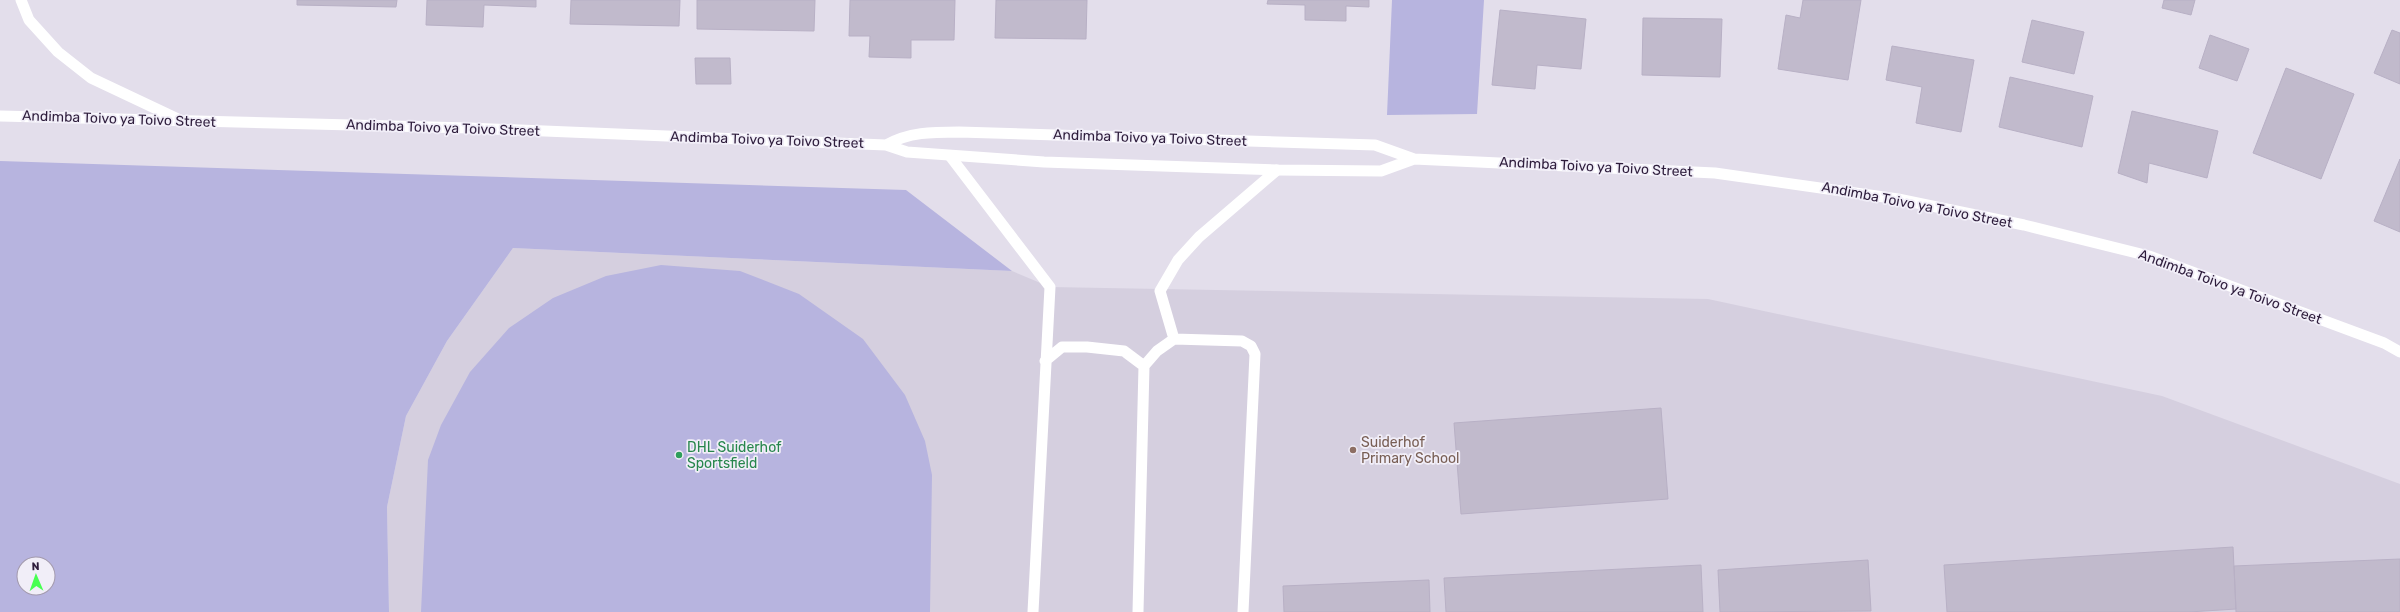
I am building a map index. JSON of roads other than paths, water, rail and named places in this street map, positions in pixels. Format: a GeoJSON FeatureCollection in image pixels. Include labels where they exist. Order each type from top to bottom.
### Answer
{"type":"FeatureCollection","features":[{"type":"Feature","properties":{"kind":"street"},"geometry":{"type":"LineString","coordinates":[[21,0],[28,20],[58,52],[91,78],[184,121]]}},
{"type":"Feature","properties":{"kind":"street","name":"Andimba Toivo ya Toivo Street"},"geometry":{"type":"LineString","coordinates":[[0,116],[469,128],[886,145],[906,152],[950,156],[1044,162],[1277,170],[1381,170],[1414,159]]}},
{"type":"Feature","properties":{"kind":"street","name":"Andimba Toivo ya Toivo Street"},"geometry":{"type":"LineString","coordinates":[[886,145],[901,136],[927,132],[1375,145],[1414,159],[1715,173],[1898,199],[2024,225],[2149,256],[2384,343],[2400,352]]}},
{"type":"Feature","properties":{"kind":"street"},"geometry":{"type":"LineString","coordinates":[[950,156],[1050,287],[1045,361],[1034,612]]}},
{"type":"Feature","properties":{"kind":"street"},"geometry":{"type":"LineString","coordinates":[[1174,339],[1160,291],[1178,260],[1199,237],[1277,170]]}},
{"type":"Feature","properties":{"kind":"street"},"geometry":{"type":"LineString","coordinates":[[1138,612],[1144,366],[1157,351],[1174,339],[1242,341],[1251,346],[1255,354],[1243,612]]}},
{"type":"Feature","properties":{"kind":"street"},"geometry":{"type":"LineString","coordinates":[[1045,361],[1062,348],[1087,347],[1124,351],[1144,366]]}},
{"type":"Feature","properties":{"kind":"place","name":"Suiderhof Primary School"},"geometry":{"type":"Point","coordinates":[1353,450]}},
{"type":"Feature","properties":{"kind":"place","name":"DHL Suiderhof Sportsfield"},"geometry":{"type":"Point","coordinates":[679,455]}}]}
